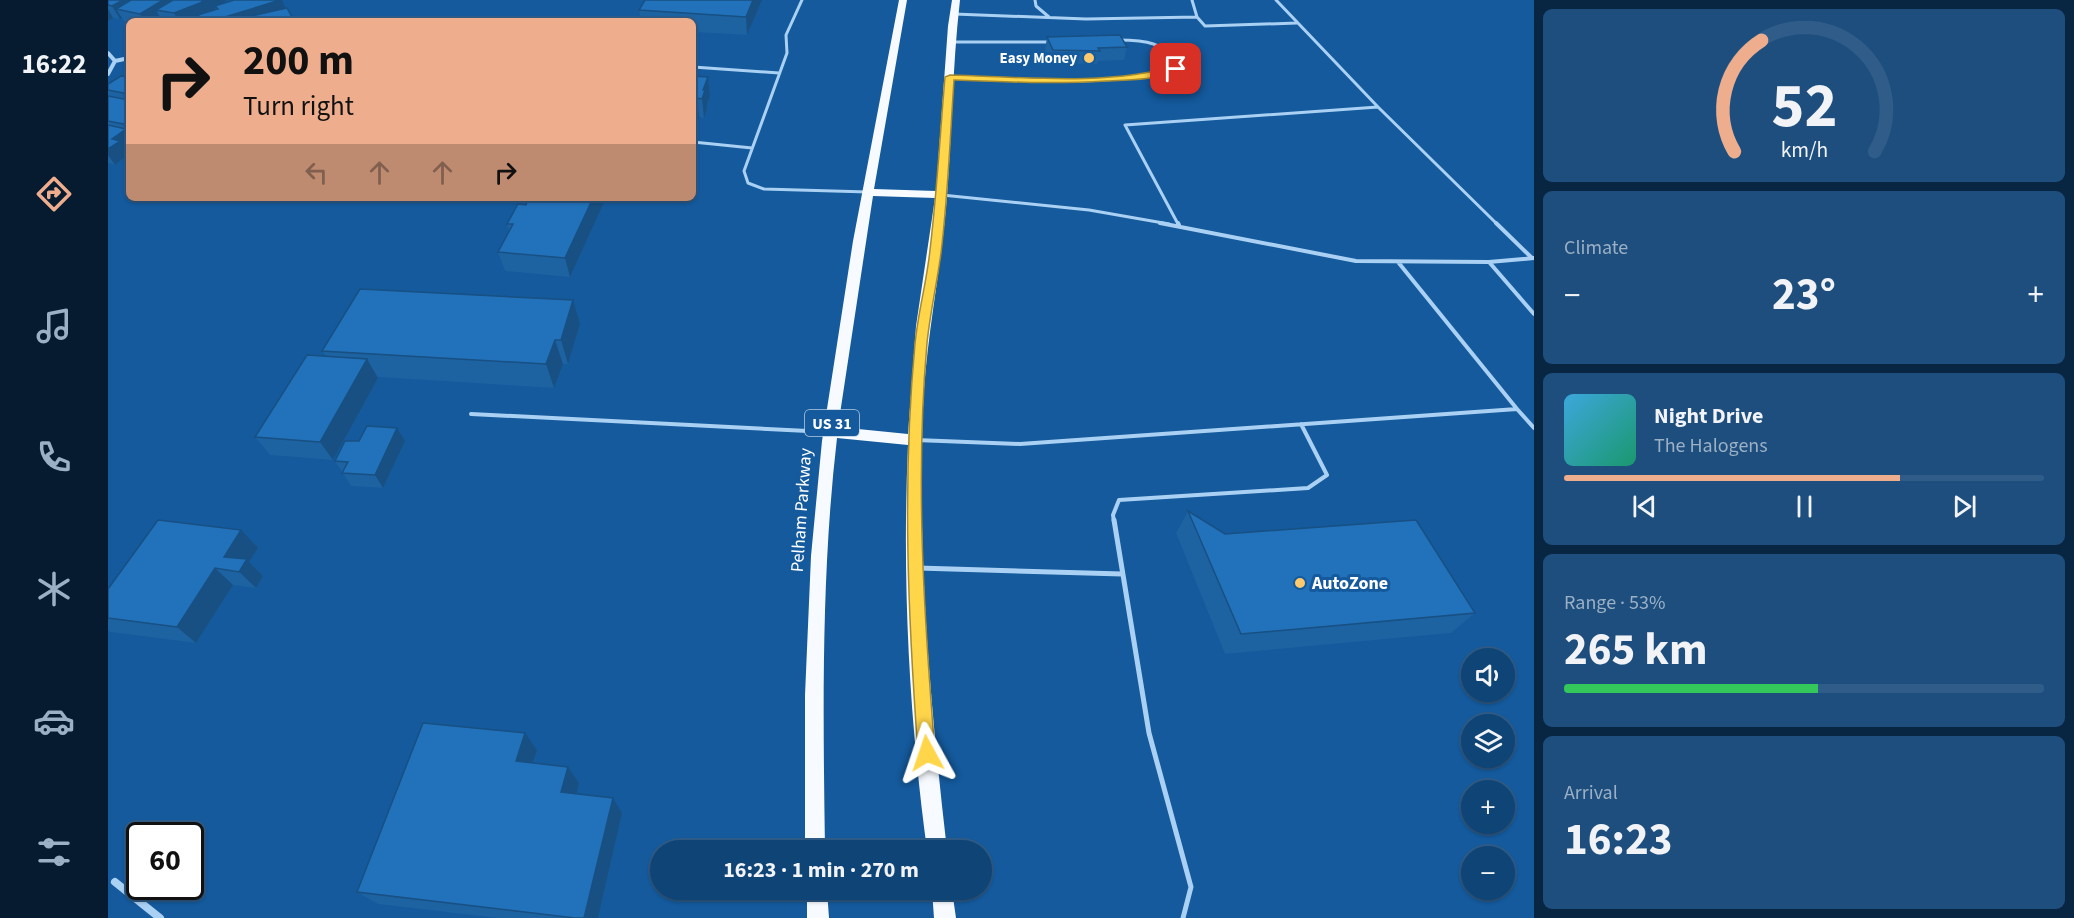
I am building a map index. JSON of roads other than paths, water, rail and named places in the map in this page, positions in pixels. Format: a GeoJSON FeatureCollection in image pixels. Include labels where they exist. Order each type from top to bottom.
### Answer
{"type":"FeatureCollection","features":[{"type":"Feature","properties":{"kind":"main road","name":"Pelham Parkway"},"geometry":{"type":"LineString","coordinates":[[815,840],[814,695],[819,556],[830,432],[868,192],[903,0]]}},
{"type":"Feature","properties":{"kind":"main road"},"geometry":{"type":"LineString","coordinates":[[937,840],[920,672],[916,568],[916,440],[921,342],[936,251],[955,7]]}},
{"type":"Feature","properties":{"kind":"main road"},"geometry":{"type":"LineString","coordinates":[[868,192],[941,195]]}},
{"type":"Feature","properties":{"kind":"main road"},"geometry":{"type":"LineString","coordinates":[[830,432],[916,440]]}},
{"type":"Feature","properties":{"kind":"main road"},"geometry":{"type":"LineString","coordinates":[[817,900],[818,918]]}},
{"type":"Feature","properties":{"kind":"main road"},"geometry":{"type":"LineString","coordinates":[[943,900],[945,918]]}},
{"type":"Feature","properties":{"kind":"street"},"geometry":{"type":"LineString","coordinates":[[108,52],[115,62]]}},
{"type":"Feature","properties":{"kind":"street"},"geometry":{"type":"LineString","coordinates":[[108,74],[115,62],[126,59]]}},
{"type":"Feature","properties":{"kind":"street"},"geometry":{"type":"LineString","coordinates":[[115,882],[160,918]]}},
{"type":"Feature","properties":{"kind":"lane"},"geometry":{"type":"LineString","coordinates":[[802,0],[786,34],[787,53],[744,171],[748,183],[764,189],[868,192]]}},
{"type":"Feature","properties":{"kind":"lane"},"geometry":{"type":"LineString","coordinates":[[1035,0],[1036,6],[1049,17]]}},
{"type":"Feature","properties":{"kind":"lane"},"geometry":{"type":"LineString","coordinates":[[1192,0],[1197,17],[1205,26],[1297,23]]}},
{"type":"Feature","properties":{"kind":"lane"},"geometry":{"type":"LineString","coordinates":[[1275,0],[1378,107],[1533,258]]}},
{"type":"Feature","properties":{"kind":"lane"},"geometry":{"type":"LineString","coordinates":[[955,7],[1086,19],[1197,17]]}},
{"type":"Feature","properties":{"kind":"lane"},"geometry":{"type":"LineString","coordinates":[[950,77],[1060,81],[1145,77],[1176,69],[1174,59],[1168,50],[1159,44],[1138,40],[1112,40]]}},
{"type":"Feature","properties":{"kind":"lane"},"geometry":{"type":"LineString","coordinates":[[952,42],[1058,42]]}},
{"type":"Feature","properties":{"kind":"lane"},"geometry":{"type":"LineString","coordinates":[[696,67],[779,73]]}},
{"type":"Feature","properties":{"kind":"lane"},"geometry":{"type":"LineString","coordinates":[[1179,225],[1125,125],[1378,107]]}},
{"type":"Feature","properties":{"kind":"lane"},"geometry":{"type":"LineString","coordinates":[[696,142],[752,148]]}},
{"type":"Feature","properties":{"kind":"lane"},"geometry":{"type":"LineString","coordinates":[[941,195],[1089,210],[1179,225],[1356,261],[1489,262],[1533,258]]}},
{"type":"Feature","properties":{"kind":"lane"},"geometry":{"type":"LineString","coordinates":[[1398,262],[1534,428]]}},
{"type":"Feature","properties":{"kind":"lane"},"geometry":{"type":"LineString","coordinates":[[1489,262],[1534,314]]}},
{"type":"Feature","properties":{"kind":"lane"},"geometry":{"type":"LineString","coordinates":[[916,440],[1020,444],[1517,409]]}},
{"type":"Feature","properties":{"kind":"lane"},"geometry":{"type":"LineString","coordinates":[[471,414],[830,432]]}},
{"type":"Feature","properties":{"kind":"lane"},"geometry":{"type":"LineString","coordinates":[[1183,918],[1191,887],[1149,734],[1113,515],[1119,500],[1308,488],[1327,475],[1301,424]]}},
{"type":"Feature","properties":{"kind":"lane"},"geometry":{"type":"LineString","coordinates":[[916,568],[1122,574]]}},
{"type":"Feature","properties":{"kind":"place","name":"Easy Money"},"geometry":{"type":"Point","coordinates":[1089,58]}},
{"type":"Feature","properties":{"kind":"place","name":"AutoZone"},"geometry":{"type":"Point","coordinates":[1300,583]}}]}
